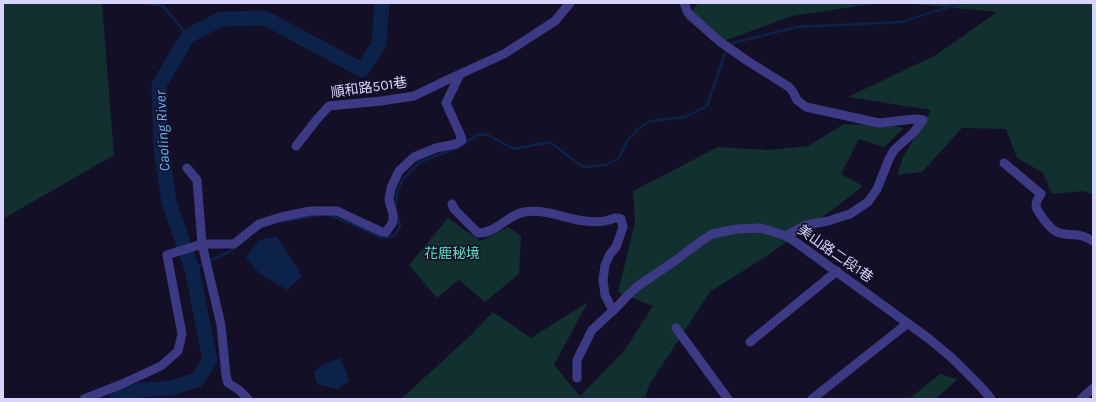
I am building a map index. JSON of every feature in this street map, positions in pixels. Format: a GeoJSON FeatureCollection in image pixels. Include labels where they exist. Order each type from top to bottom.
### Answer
{"type":"FeatureCollection","features":[{"type":"Feature","properties":{"kind":"street","name":"順和路501巷"},"geometry":{"type":"LineString","coordinates":[[296,146],[329,106],[414,96],[504,54],[555,21],[570,3]]}},
{"type":"Feature","properties":{"kind":"street"},"geometry":{"type":"LineString","coordinates":[[684,3],[688,13],[719,40],[734,52],[789,87],[797,100],[806,107],[879,123],[915,119],[923,120],[913,133],[894,150],[877,189],[868,202],[850,214],[828,221],[806,225],[786,236]]}},
{"type":"Feature","properties":{"kind":"street"},"geometry":{"type":"LineString","coordinates":[[84,399],[161,366],[178,351],[182,334],[167,255],[202,244],[234,244],[259,224],[281,217],[310,211],[337,210],[382,232],[386,232],[393,222],[393,214],[389,200],[391,188],[399,171],[414,157],[436,148],[456,144],[462,140],[446,103],[460,74]]}},
{"type":"Feature","properties":{"kind":"street"},"geometry":{"type":"LineString","coordinates":[[1004,163],[1040,194],[1036,207],[1038,212],[1053,230],[1058,233],[1088,238],[1093,242]]}},
{"type":"Feature","properties":{"kind":"street"},"geometry":{"type":"LineString","coordinates":[[187,168],[197,180],[202,244],[221,325],[226,376],[228,383],[239,390],[248,399]]}},
{"type":"Feature","properties":{"kind":"street"},"geometry":{"type":"LineString","coordinates":[[452,204],[454,209],[478,233],[498,227],[514,216],[524,212],[543,211],[585,221],[609,220],[616,217],[621,219],[623,227],[621,236],[616,247],[607,260],[603,280],[605,295],[613,311]]}},
{"type":"Feature","properties":{"kind":"street","name":"美山路二段1巷"},"geometry":{"type":"LineString","coordinates":[[577,378],[577,360],[582,347],[592,330],[638,286],[712,234],[737,229],[761,228],[786,236],[797,243],[908,323],[952,358],[991,399]]}},
{"type":"Feature","properties":{"kind":"street"},"geometry":{"type":"LineString","coordinates":[[750,342],[837,271]]}},
{"type":"Feature","properties":{"kind":"street"},"geometry":{"type":"LineString","coordinates":[[812,399],[908,323]]}},
{"type":"Feature","properties":{"kind":"street"},"geometry":{"type":"LineString","coordinates":[[676,328],[728,399]]}},
{"type":"Feature","properties":{"kind":"street"},"geometry":{"type":"LineString","coordinates":[[1081,399],[1093,388]]}},
{"type":"Feature","properties":{"kind":"green space"},"geometry":{"type":"Polygon","coordinates":[[[3,3],[102,3],[114,155],[3,219],[3,3]]]}},
{"type":"Feature","properties":{"kind":"green space"},"geometry":{"type":"Polygon","coordinates":[[[698,3],[878,3],[792,16],[716,44],[686,19],[698,3]]]}},
{"type":"Feature","properties":{"kind":"green space"},"geometry":{"type":"Polygon","coordinates":[[[904,3],[1093,3],[1093,195],[1084,191],[1052,194],[1043,173],[1017,158],[1006,129],[962,128],[922,172],[897,175],[903,157],[931,110],[848,97],[936,55],[997,12],[904,3]]]}},
{"type":"Feature","properties":{"kind":"green space"},"geometry":{"type":"Polygon","coordinates":[[[844,124],[885,125],[904,128],[884,147],[859,139],[841,174],[863,186],[839,205],[768,255],[710,292],[649,385],[645,399],[401,399],[472,334],[493,312],[531,338],[588,302],[554,365],[580,396],[624,351],[653,306],[618,292],[635,223],[633,191],[718,147],[768,150],[808,146],[844,124]]]}},
{"type":"Feature","properties":{"kind":"green space","name":"花鹿秘境"},"geometry":{"type":"Polygon","coordinates":[[[448,218],[480,241],[508,227],[521,236],[519,274],[485,302],[459,280],[437,298],[409,265],[448,218]]]}},
{"type":"Feature","properties":{"kind":"green space"},"geometry":{"type":"Polygon","coordinates":[[[940,374],[958,379],[935,399],[909,399],[940,374]]]}},
{"type":"Feature","properties":{"kind":"water"},"geometry":{"type":"Polygon","coordinates":[[[277,236],[302,276],[287,290],[259,273],[246,257],[259,240],[277,236]]]}},
{"type":"Feature","properties":{"kind":"water"},"geometry":{"type":"Polygon","coordinates":[[[341,358],[349,381],[337,389],[317,384],[314,371],[324,364],[341,358]]]}},
{"type":"Feature","properties":{"kind":"waterway"},"geometry":{"type":"LineString","coordinates":[[145,3],[163,6],[188,36]]}},
{"type":"Feature","properties":{"kind":"waterway","name":"Caoling River"},"geometry":{"type":"LineString","coordinates":[[116,399],[140,390],[171,388],[197,380],[210,360],[192,269],[169,202],[161,147],[159,85],[188,36],[221,19],[265,18],[362,70],[379,44],[382,3]]}},
{"type":"Feature","properties":{"kind":"waterway"},"geometry":{"type":"LineString","coordinates":[[731,46],[733,43],[797,27],[901,22],[962,3]]}},
{"type":"Feature","properties":{"kind":"waterway"},"geometry":{"type":"LineString","coordinates":[[395,208],[398,189],[404,178],[420,162],[459,147],[479,134],[488,135],[514,149],[550,142],[583,167],[606,165],[619,158],[627,141],[638,129],[650,121],[685,117],[707,106],[724,56],[728,50]]}},
{"type":"Feature","properties":{"kind":"waterway"},"geometry":{"type":"LineString","coordinates":[[280,222],[320,215]]}},
{"type":"Feature","properties":{"kind":"waterway"},"geometry":{"type":"LineString","coordinates":[[329,215],[381,238],[394,236],[400,226],[397,215]]}},
{"type":"Feature","properties":{"kind":"waterway"},"geometry":{"type":"LineString","coordinates":[[209,261],[229,252],[236,247]]}},
{"type":"Feature","properties":{"kind":"waterway"},"geometry":{"type":"LineString","coordinates":[[192,269],[204,263]]}}]}
